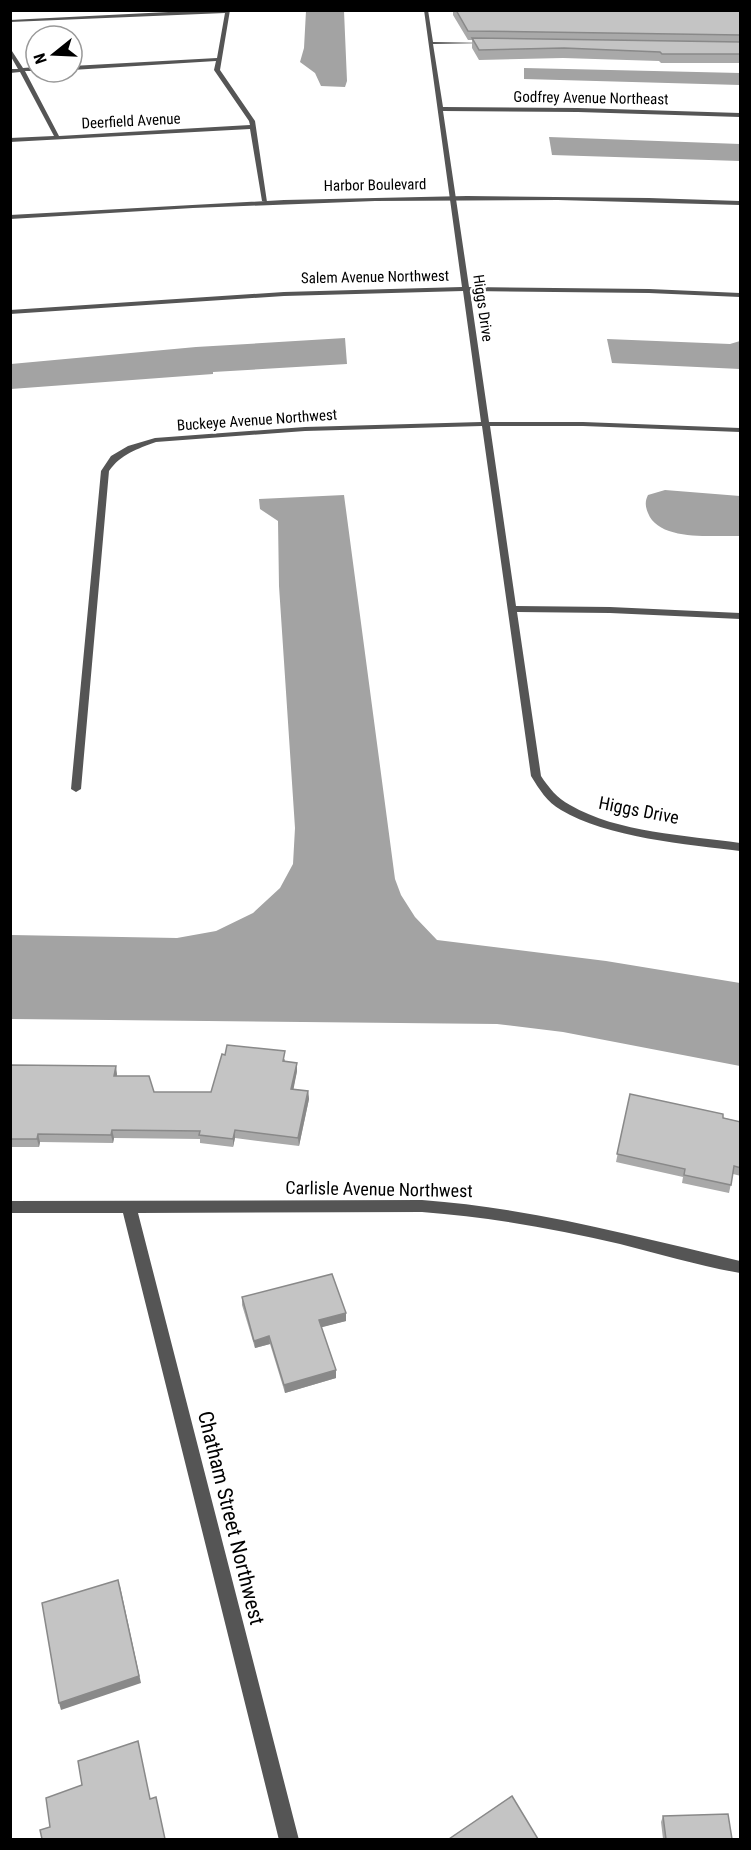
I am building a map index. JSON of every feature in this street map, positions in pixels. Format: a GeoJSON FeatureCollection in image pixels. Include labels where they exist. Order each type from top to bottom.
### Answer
{"type":"FeatureCollection","features":[{"type":"Feature","properties":{"kind":"street","name":"Higgs Drive"},"geometry":{"type":"LineString","coordinates":[[426,10],[536,776],[549,796],[574,814],[608,826],[741,847]]}},
{"type":"Feature","properties":{"kind":"street"},"geometry":{"type":"LineString","coordinates":[[10,21],[228,11],[219,60],[219,76],[246,110],[253,127],[266,201]]}},
{"type":"Feature","properties":{"kind":"street"},"geometry":{"type":"LineString","coordinates":[[431,43],[489,43]]}},
{"type":"Feature","properties":{"kind":"street"},"geometry":{"type":"LineString","coordinates":[[10,49],[57,137]]}},
{"type":"Feature","properties":{"kind":"street"},"geometry":{"type":"LineString","coordinates":[[84,67],[219,60]]}},
{"type":"Feature","properties":{"kind":"street"},"geometry":{"type":"LineString","coordinates":[[10,71],[21,69]]}},
{"type":"Feature","properties":{"kind":"street","name":"Godfrey Avenue Northeast"},"geometry":{"type":"LineString","coordinates":[[440,109],[741,115]]}},
{"type":"Feature","properties":{"kind":"street","name":"Deerfield Avenue"},"geometry":{"type":"LineString","coordinates":[[10,140],[253,127]]}},
{"type":"Feature","properties":{"kind":"street","name":"Harbor Boulevard"},"geometry":{"type":"LineString","coordinates":[[10,217],[266,201],[453,197],[741,203]]}},
{"type":"Feature","properties":{"kind":"street","name":"Salem Avenue Northwest"},"geometry":{"type":"LineString","coordinates":[[10,312],[230,296],[465,289],[632,290],[741,295]]}},
{"type":"Feature","properties":{"kind":"street","name":"Buckeye Avenue Northwest"},"geometry":{"type":"LineString","coordinates":[[76,789],[105,471],[114,458],[131,447],[155,440],[205,435],[327,428],[583,424],[741,430]]}},
{"type":"Feature","properties":{"kind":"street"},"geometry":{"type":"LineString","coordinates":[[512,609],[610,610],[741,616]]}},
{"type":"Feature","properties":{"kind":"street","name":"Carlisle Avenue Northwest"},"geometry":{"type":"LineString","coordinates":[[10,1207],[422,1206],[469,1208],[515,1216],[741,1267]]}},
{"type":"Feature","properties":{"kind":"street","name":"Chatham Street Northwest"},"geometry":{"type":"LineString","coordinates":[[129,1207],[290,1839]]}},
{"type":"Feature","properties":{"kind":"shaded area"},"geometry":{"type":"Polygon","coordinates":[[[306,11],[344,11],[347,81],[345,87],[321,86],[315,73],[300,62],[304,48],[306,11]]]}},
{"type":"Feature","properties":{"kind":"shaded area"},"geometry":{"type":"Polygon","coordinates":[[[524,68],[740,73],[740,85],[524,79],[524,68]]]}},
{"type":"Feature","properties":{"kind":"shaded area"},"geometry":{"type":"Polygon","coordinates":[[[549,137],[740,144],[740,161],[552,155],[549,137]]]}},
{"type":"Feature","properties":{"kind":"shaded area"},"geometry":{"type":"Polygon","coordinates":[[[345,338],[347,364],[213,372],[213,374],[11,389],[11,364],[196,347],[345,338]]]}},
{"type":"Feature","properties":{"kind":"shaded area"},"geometry":{"type":"Polygon","coordinates":[[[607,339],[730,344],[740,341],[740,369],[612,363],[607,339]]]}},
{"type":"Feature","properties":{"kind":"shaded area"},"geometry":{"type":"Polygon","coordinates":[[[665,490],[740,496],[740,536],[688,535],[663,529],[648,513],[646,499],[648,495],[665,490]]]}},
{"type":"Feature","properties":{"kind":"shaded area"},"geometry":{"type":"Polygon","coordinates":[[[344,495],[395,879],[401,895],[415,917],[437,940],[606,961],[740,983],[740,1066],[563,1032],[497,1024],[11,1019],[11,935],[177,938],[216,931],[253,913],[280,888],[293,864],[295,828],[279,586],[278,521],[260,509],[259,499],[344,495]]]}},
{"type":"Feature","properties":{"kind":"building"},"geometry":{"type":"Polygon","coordinates":[[[456,10],[741,10],[741,35],[468,31],[456,10]]]}},
{"type":"Feature","properties":{"kind":"building"},"geometry":{"type":"Polygon","coordinates":[[[472,38],[741,42],[741,54],[662,54],[660,52],[564,48],[479,50],[472,38]]]}},
{"type":"Feature","properties":{"kind":"building"},"geometry":{"type":"Polygon","coordinates":[[[227,1045],[285,1051],[283,1061],[297,1063],[291,1089],[308,1091],[298,1138],[235,1130],[233,1139],[199,1135],[200,1131],[112,1130],[111,1135],[38,1134],[37,1139],[10,1139],[10,1065],[116,1066],[114,1076],[149,1076],[154,1092],[211,1092],[222,1054],[225,1055],[227,1045]]]}},
{"type":"Feature","properties":{"kind":"building"},"geometry":{"type":"Polygon","coordinates":[[[630,1094],[723,1114],[723,1118],[741,1122],[741,1168],[734,1166],[731,1185],[684,1175],[685,1169],[617,1154],[630,1094]]]}},
{"type":"Feature","properties":{"kind":"building"},"geometry":{"type":"Polygon","coordinates":[[[332,1274],[346,1313],[319,1320],[336,1370],[284,1385],[269,1336],[254,1341],[242,1297],[332,1274]]]}},
{"type":"Feature","properties":{"kind":"building"},"geometry":{"type":"Polygon","coordinates":[[[118,1580],[139,1676],[59,1703],[42,1603],[118,1580]]]}},
{"type":"Feature","properties":{"kind":"building"},"geometry":{"type":"Polygon","coordinates":[[[138,1741],[150,1799],[156,1797],[165,1839],[42,1839],[40,1830],[50,1827],[46,1798],[82,1785],[78,1761],[138,1741]]]}},
{"type":"Feature","properties":{"kind":"building"},"geometry":{"type":"Polygon","coordinates":[[[512,1796],[538,1839],[449,1839],[512,1796]]]}},
{"type":"Feature","properties":{"kind":"building"},"geometry":{"type":"Polygon","coordinates":[[[728,1814],[732,1839],[666,1839],[663,1816],[728,1814]]]}}]}
